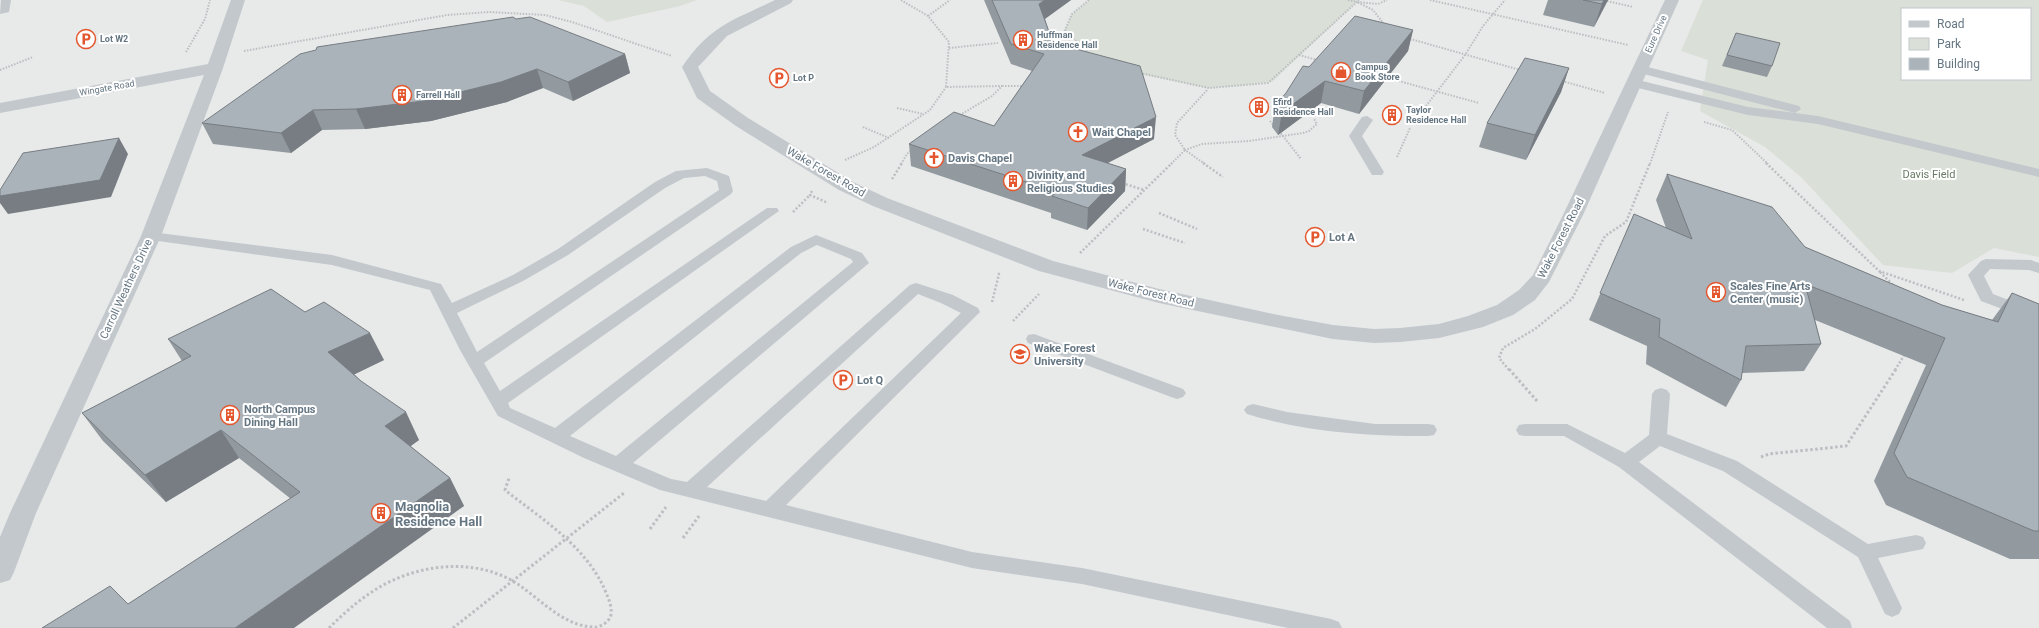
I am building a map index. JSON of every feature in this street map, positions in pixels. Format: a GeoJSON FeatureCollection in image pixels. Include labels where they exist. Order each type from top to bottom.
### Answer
{"type":"FeatureCollection","features":[{"type":"Feature","properties":{"kind":"street","name":"Carroll Weathers Drive"},"geometry":{"type":"LineString","coordinates":[[0,572],[23,513],[151,236],[215,68],[238,0]]}},
{"type":"Feature","properties":{"kind":"street","name":"Wake Forest Road"},"geometry":{"type":"LineString","coordinates":[[786,0],[765,11],[738,22],[715,37],[690,67],[703,94],[742,122],[846,186],[880,202],[1046,266],[1144,292],[1278,322],[1333,332],[1374,336],[1439,331],[1475,322],[1505,310],[1527,295],[1542,277],[1634,84]]}},
{"type":"Feature","properties":{"kind":"street","name":"Eure Drive"},"geometry":{"type":"LineString","coordinates":[[1634,84],[1672,0]]}},
{"type":"Feature","properties":{"kind":"street","name":"Wingate Road"},"geometry":{"type":"LineString","coordinates":[[0,108],[215,68]]}},
{"type":"Feature","properties":{"kind":"lane"},"geometry":{"type":"LineString","coordinates":[[0,11],[5,10],[6,0]]}},
{"type":"Feature","properties":{"kind":"lane"},"geometry":{"type":"LineString","coordinates":[[1634,84],[1793,119],[1818,120],[2039,174]]}},
{"type":"Feature","properties":{"kind":"lane"},"geometry":{"type":"LineString","coordinates":[[1634,84],[1797,110],[1818,120]]}},
{"type":"Feature","properties":{"kind":"lane"},"geometry":{"type":"LineString","coordinates":[[1367,120],[1355,136],[1377,172]]}},
{"type":"Feature","properties":{"kind":"lane"},"geometry":{"type":"LineString","coordinates":[[448,310],[518,278],[563,252],[660,185],[681,174],[707,172],[724,179],[726,191],[475,361]]}},
{"type":"Feature","properties":{"kind":"lane"},"geometry":{"type":"LineString","coordinates":[[498,401],[772,211]]}},
{"type":"Feature","properties":{"kind":"lane"},"geometry":{"type":"LineString","coordinates":[[151,236],[332,260],[436,287],[504,412],[618,465],[667,485],[770,509],[972,560],[1082,576],[1331,628]]}},
{"type":"Feature","properties":{"kind":"lane"},"geometry":{"type":"LineString","coordinates":[[556,437],[796,250],[816,239],[857,256],[861,263],[618,465]]}},
{"type":"Feature","properties":{"kind":"lane"},"geometry":{"type":"LineString","coordinates":[[2039,268],[2031,265],[1986,264],[1976,275],[1987,296],[2039,318]]}},
{"type":"Feature","properties":{"kind":"lane"},"geometry":{"type":"LineString","coordinates":[[690,491],[916,288],[947,299],[972,312],[770,509]]}},
{"type":"Feature","properties":{"kind":"lane"},"geometry":{"type":"LineString","coordinates":[[1034,339],[1177,393]]}},
{"type":"Feature","properties":{"kind":"lane"},"geometry":{"type":"LineString","coordinates":[[1626,462],[1658,438],[1661,394]]}},
{"type":"Feature","properties":{"kind":"lane"},"geometry":{"type":"LineString","coordinates":[[1253,410],[1287,418],[1376,430],[1428,430]]}},
{"type":"Feature","properties":{"kind":"lane"},"geometry":{"type":"LineString","coordinates":[[1525,430],[1567,430],[1626,462],[1841,628]]}},
{"type":"Feature","properties":{"kind":"lane"},"geometry":{"type":"LineString","coordinates":[[1658,438],[1730,466],[1865,552],[1892,608]]}},
{"type":"Feature","properties":{"kind":"lane"},"geometry":{"type":"LineString","coordinates":[[1865,552],[1916,544]]}},
{"type":"Feature","properties":{"kind":"path"},"geometry":{"type":"LineString","coordinates":[[848,157],[874,147],[930,110],[946,87],[949,42],[928,16],[901,0]]}},
{"type":"Feature","properties":{"kind":"path"},"geometry":{"type":"LineString","coordinates":[[928,16],[950,0]]}},
{"type":"Feature","properties":{"kind":"path"},"geometry":{"type":"LineString","coordinates":[[1089,0],[1072,14],[1064,30],[1086,52],[1093,55]]}},
{"type":"Feature","properties":{"kind":"path"},"geometry":{"type":"LineString","coordinates":[[1348,0],[1378,4],[1387,0]]}},
{"type":"Feature","properties":{"kind":"path"},"geometry":{"type":"LineString","coordinates":[[1136,72],[1209,88],[1268,83],[1359,0]]}},
{"type":"Feature","properties":{"kind":"path"},"geometry":{"type":"LineString","coordinates":[[1430,0],[1649,50]]}},
{"type":"Feature","properties":{"kind":"path"},"geometry":{"type":"LineString","coordinates":[[1426,106],[1439,91],[1465,55],[1483,26],[1494,15],[1505,0]]}},
{"type":"Feature","properties":{"kind":"path"},"geometry":{"type":"LineString","coordinates":[[1607,1],[1633,7]]}},
{"type":"Feature","properties":{"kind":"path"},"geometry":{"type":"LineString","coordinates":[[1357,2],[1374,10],[1386,27]]}},
{"type":"Feature","properties":{"kind":"path"},"geometry":{"type":"LineString","coordinates":[[1374,10],[1378,4]]}},
{"type":"Feature","properties":{"kind":"path"},"geometry":{"type":"LineString","coordinates":[[241,52],[447,16],[489,12],[545,15],[572,22],[677,58],[699,56]]}},
{"type":"Feature","properties":{"kind":"path"},"geometry":{"type":"LineString","coordinates":[[1405,37],[1523,71]]}},
{"type":"Feature","properties":{"kind":"path"},"geometry":{"type":"LineString","coordinates":[[949,48],[998,43]]}},
{"type":"Feature","properties":{"kind":"path"},"geometry":{"type":"LineString","coordinates":[[1298,55],[1320,61]]}},
{"type":"Feature","properties":{"kind":"path"},"geometry":{"type":"LineString","coordinates":[[0,70],[33,57]]}},
{"type":"Feature","properties":{"kind":"path"},"geometry":{"type":"LineString","coordinates":[[1379,76],[1479,103]]}},
{"type":"Feature","properties":{"kind":"path"},"geometry":{"type":"LineString","coordinates":[[1559,81],[1634,84]]}},
{"type":"Feature","properties":{"kind":"path"},"geometry":{"type":"LineString","coordinates":[[954,119],[992,96],[1002,86]]}},
{"type":"Feature","properties":{"kind":"path"},"geometry":{"type":"LineString","coordinates":[[946,87],[1028,86]]}},
{"type":"Feature","properties":{"kind":"path"},"geometry":{"type":"LineString","coordinates":[[1209,88],[1177,123],[1175,135],[1185,150],[1223,177]]}},
{"type":"Feature","properties":{"kind":"path"},"geometry":{"type":"LineString","coordinates":[[1537,401],[1499,358],[1503,348],[1535,329],[1572,299],[1605,236],[1626,222],[1646,175],[1673,93]]}},
{"type":"Feature","properties":{"kind":"path"},"geometry":{"type":"LineString","coordinates":[[897,108],[923,115]]}},
{"type":"Feature","properties":{"kind":"path"},"geometry":{"type":"LineString","coordinates":[[1668,112],[1675,114]]}},
{"type":"Feature","properties":{"kind":"path"},"geometry":{"type":"LineString","coordinates":[[1077,256],[1185,150],[1202,144],[1282,136],[1309,131],[1317,124],[1314,119]]}},
{"type":"Feature","properties":{"kind":"path"},"geometry":{"type":"LineString","coordinates":[[1270,121],[1301,159]]}},
{"type":"Feature","properties":{"kind":"path"},"geometry":{"type":"LineString","coordinates":[[1703,122],[1732,130],[1895,287]]}},
{"type":"Feature","properties":{"kind":"path"},"geometry":{"type":"LineString","coordinates":[[863,127],[889,138]]}},
{"type":"Feature","properties":{"kind":"path"},"geometry":{"type":"LineString","coordinates":[[1397,157],[1410,128]]}},
{"type":"Feature","properties":{"kind":"path"},"geometry":{"type":"LineString","coordinates":[[892,179],[907,154],[913,149]]}},
{"type":"Feature","properties":{"kind":"path"},"geometry":{"type":"LineString","coordinates":[[1118,181],[1144,190]]}},
{"type":"Feature","properties":{"kind":"path"},"geometry":{"type":"LineString","coordinates":[[793,212],[810,195]]}},
{"type":"Feature","properties":{"kind":"path"},"geometry":{"type":"LineString","coordinates":[[1159,213],[1197,229]]}},
{"type":"Feature","properties":{"kind":"path"},"geometry":{"type":"LineString","coordinates":[[1143,229],[1185,243]]}},
{"type":"Feature","properties":{"kind":"path"},"geometry":{"type":"LineString","coordinates":[[1879,271],[1982,307],[1987,296]]}},
{"type":"Feature","properties":{"kind":"path"},"geometry":{"type":"LineString","coordinates":[[991,308],[999,274]]}},
{"type":"Feature","properties":{"kind":"path"},"geometry":{"type":"LineString","coordinates":[[1013,320],[1039,294]]}},
{"type":"Feature","properties":{"kind":"path"},"geometry":{"type":"LineString","coordinates":[[1730,466],[1769,454],[1846,446],[1906,352]]}},
{"type":"Feature","properties":{"kind":"path"},"geometry":{"type":"LineString","coordinates":[[329,628],[350,608],[379,587],[405,576],[431,568],[461,565],[488,569],[512,581],[565,618],[582,625],[593,628],[605,624],[610,618],[612,609],[606,591],[588,559],[567,537],[505,490],[509,478]]}},
{"type":"Feature","properties":{"kind":"path"},"geometry":{"type":"LineString","coordinates":[[454,628],[624,493]]}},
{"type":"Feature","properties":{"kind":"shaded area","name":"Wake Forest University"},"geometry":{"type":"Polygon","coordinates":[[[0,0],[2039,0],[2039,628],[0,628],[0,0]]]}},
{"type":"Feature","properties":{"kind":"green space"},"geometry":{"type":"Polygon","coordinates":[[[558,0],[697,0],[680,6],[607,22],[584,6],[558,0]]]}},
{"type":"Feature","properties":{"kind":"green space"},"geometry":{"type":"Polygon","coordinates":[[[1090,0],[1359,0],[1272,82],[1206,88],[1131,72],[1086,52],[1065,30],[1072,14],[1090,0]]]}},
{"type":"Feature","properties":{"kind":"green space","name":"Davis Field"},"geometry":{"type":"Polygon","coordinates":[[[1703,0],[2039,0],[2039,257],[1994,248],[1952,273],[1883,265],[1801,177],[1765,147],[1700,111],[1708,60],[1681,51],[1703,0]]]}},
{"type":"Feature","properties":{"kind":"building"},"geometry":{"type":"Polygon","coordinates":[[[992,0],[1045,0],[1039,4],[1053,43],[1140,66],[1156,117],[1082,155],[1126,169],[1088,208],[1052,196],[1057,192],[909,144],[954,112],[994,126],[1044,54],[1011,44],[992,0]]]}},
{"type":"Feature","properties":{"kind":"building"},"geometry":{"type":"Polygon","coordinates":[[[1583,0],[1604,0],[1602,4],[1583,0]]]}},
{"type":"Feature","properties":{"kind":"building"},"geometry":{"type":"Polygon","coordinates":[[[1355,16],[1413,30],[1364,91],[1325,81],[1282,112],[1275,105],[1286,93],[1303,66],[1309,67],[1355,16]]]}},
{"type":"Feature","properties":{"kind":"building","name":"Farrell Hall"},"geometry":{"type":"Polygon","coordinates":[[[513,17],[516,19],[530,17],[625,54],[568,82],[537,69],[501,82],[424,101],[356,109],[313,110],[281,133],[202,123],[300,54],[316,50],[317,47],[513,17]]]}},
{"type":"Feature","properties":{"kind":"building"},"geometry":{"type":"Polygon","coordinates":[[[1736,33],[1780,43],[1772,66],[1727,55],[1736,33]]]}},
{"type":"Feature","properties":{"kind":"building"},"geometry":{"type":"Polygon","coordinates":[[[1525,58],[1569,68],[1535,135],[1487,123],[1525,58]]]}},
{"type":"Feature","properties":{"kind":"building"},"geometry":{"type":"Polygon","coordinates":[[[119,138],[100,180],[0,196],[0,190],[23,153],[119,138]]]}},
{"type":"Feature","properties":{"kind":"building"},"geometry":{"type":"Polygon","coordinates":[[[1667,174],[1772,207],[1805,247],[1942,305],[1998,322],[2012,293],[2039,304],[2039,531],[2034,531],[1907,477],[1894,453],[1945,338],[1805,284],[1821,344],[1746,346],[1741,380],[1659,337],[1660,319],[1600,293],[1634,214],[1692,239],[1667,174]]]}},
{"type":"Feature","properties":{"kind":"building"},"geometry":{"type":"Polygon","coordinates":[[[271,289],[305,312],[324,302],[370,333],[328,352],[361,381],[406,412],[385,426],[450,478],[235,628],[42,628],[110,586],[128,604],[300,492],[221,430],[145,475],[82,413],[191,356],[168,339],[271,289]]]}},
{"type":"Feature","properties":{"kind":"place","name":"Lot W2"},"geometry":{"type":"Point","coordinates":[86,39]}},
{"type":"Feature","properties":{"kind":"place","name":"Huffman Residence Hall"},"geometry":{"type":"Point","coordinates":[1023,40]}},
{"type":"Feature","properties":{"kind":"place","name":"Campus Book Store"},"geometry":{"type":"Point","coordinates":[1341,72]}},
{"type":"Feature","properties":{"kind":"place","name":"Lot P"},"geometry":{"type":"Point","coordinates":[779,78]}},
{"type":"Feature","properties":{"kind":"place","name":"Farrell Hall"},"geometry":{"type":"Point","coordinates":[402,95]}},
{"type":"Feature","properties":{"kind":"place","name":"Efird Residence Hall"},"geometry":{"type":"Point","coordinates":[1259,107]}},
{"type":"Feature","properties":{"kind":"place","name":"Taylor Residence Hall"},"geometry":{"type":"Point","coordinates":[1392,115]}},
{"type":"Feature","properties":{"kind":"place","name":"Wait Chapel"},"geometry":{"type":"Point","coordinates":[1078,132]}},
{"type":"Feature","properties":{"kind":"place","name":"Davis Chapel"},"geometry":{"type":"Point","coordinates":[934,158]}},
{"type":"Feature","properties":{"kind":"place","name":"Divinity and Religious Studies"},"geometry":{"type":"Point","coordinates":[1013,181]}},
{"type":"Feature","properties":{"kind":"place","name":"Lot A"},"geometry":{"type":"Point","coordinates":[1315,237]}},
{"type":"Feature","properties":{"kind":"place","name":"Scales Fine Arts Center (music)"},"geometry":{"type":"Point","coordinates":[1716,292]}},
{"type":"Feature","properties":{"kind":"place","name":"Wake Forest University"},"geometry":{"type":"Point","coordinates":[1020,354]}},
{"type":"Feature","properties":{"kind":"place","name":"Lot Q"},"geometry":{"type":"Point","coordinates":[843,380]}},
{"type":"Feature","properties":{"kind":"place","name":"North Campus Dining Hall"},"geometry":{"type":"Point","coordinates":[230,415]}},
{"type":"Feature","properties":{"kind":"place","name":"Magnolia Residence Hall"},"geometry":{"type":"Point","coordinates":[381,513]}}]}
